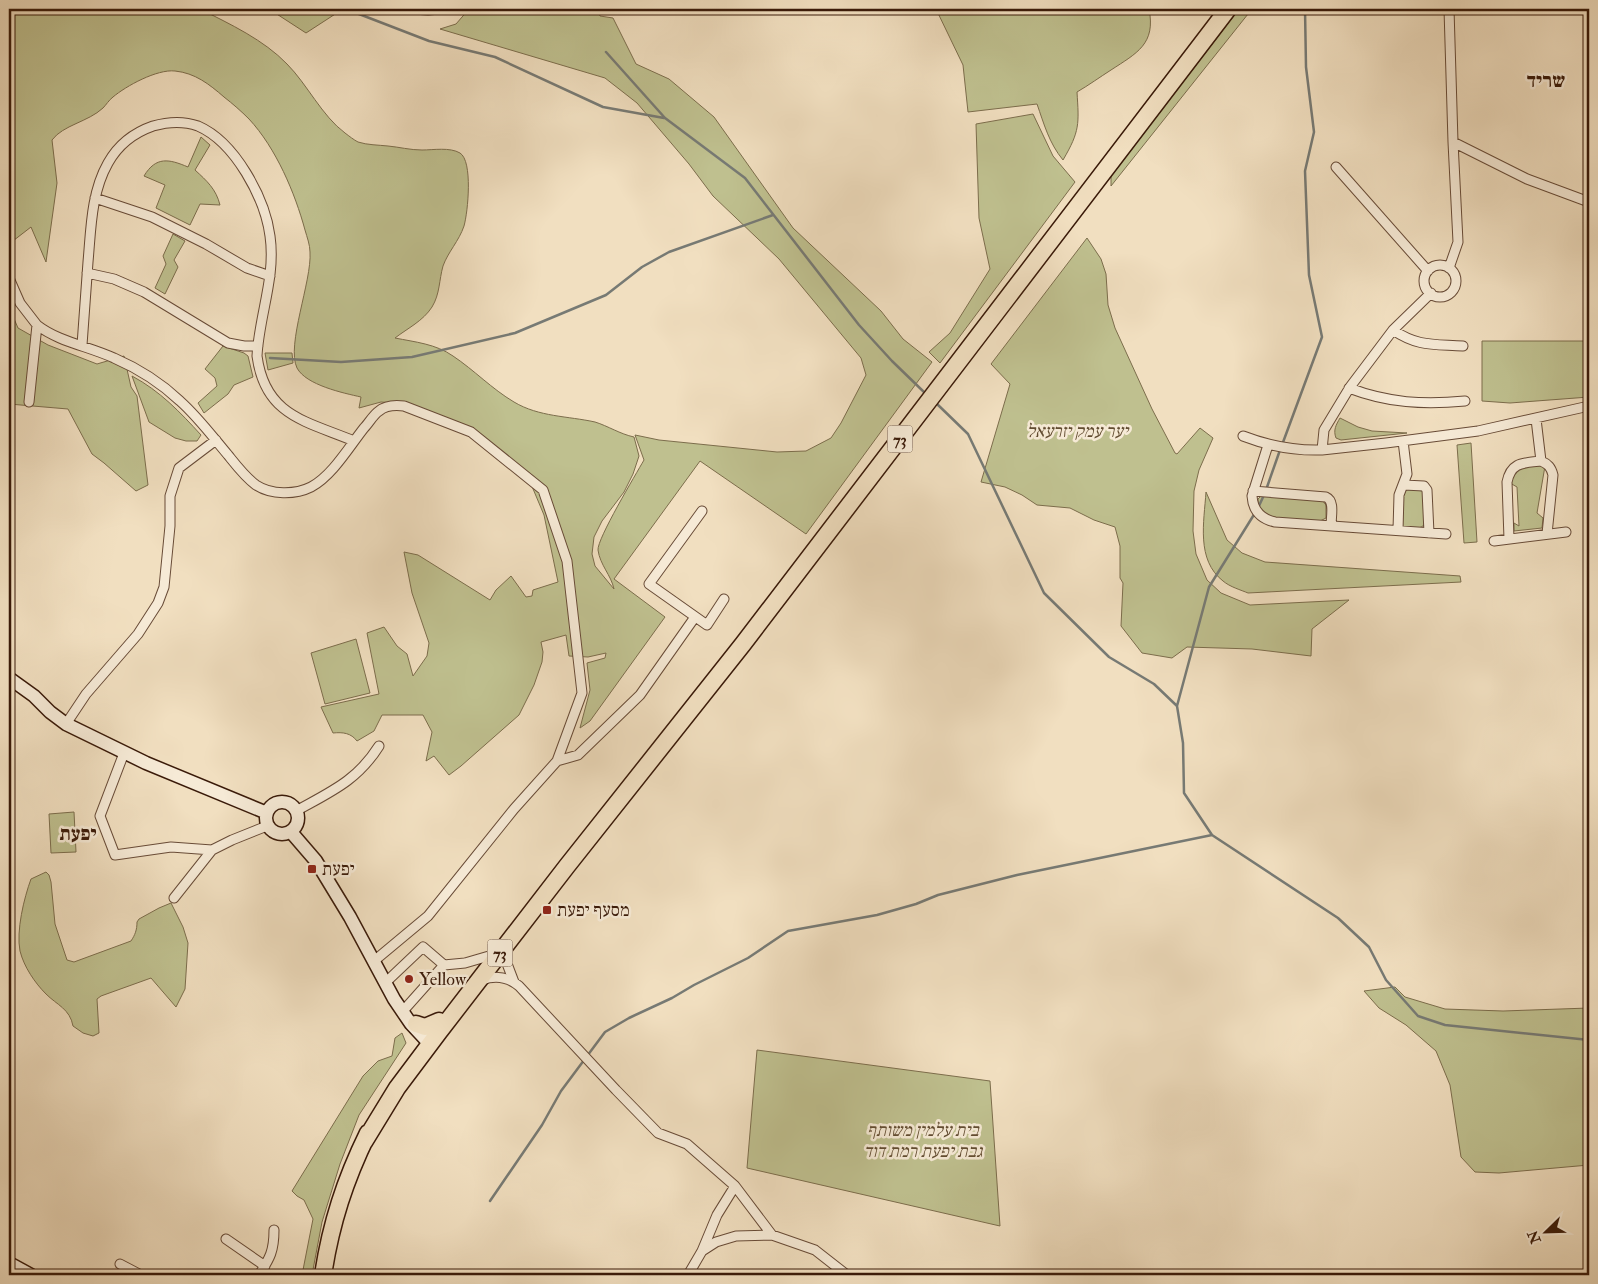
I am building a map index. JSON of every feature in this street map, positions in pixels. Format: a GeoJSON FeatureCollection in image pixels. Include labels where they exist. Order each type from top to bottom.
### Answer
{"type":"FeatureCollection","features":[{"type":"Feature","properties":{"kind":"highway","name":"73"},"geometry":{"type":"LineString","coordinates":[[423,1036],[479,981],[567,866],[743,644],[1228,9]]}},
{"type":"Feature","properties":{"kind":"highway","name":"73"},"geometry":{"type":"LineString","coordinates":[[323,1275],[332,1229],[350,1170],[423,1036],[425,1026],[439,1021],[489,956],[567,866]]}},
{"type":"Feature","properties":{"kind":"street"},"geometry":{"type":"LineString","coordinates":[[414,9],[440,9]]}},
{"type":"Feature","properties":{"kind":"street"},"geometry":{"type":"LineString","coordinates":[[1449,9],[1458,242],[1449,268]]}},
{"type":"Feature","properties":{"kind":"street"},"geometry":{"type":"LineString","coordinates":[[82,345],[95,198],[103,173],[114,152],[130,138],[147,128],[168,123],[187,123],[197,126],[208,131],[228,150],[246,174],[256,190],[267,220],[271,253],[270,276],[257,356],[259,370],[268,392],[290,414],[354,441]]}},
{"type":"Feature","properties":{"kind":"street"},"geometry":{"type":"LineString","coordinates":[[1453,142],[1527,178],[1589,202]]}},
{"type":"Feature","properties":{"kind":"street"},"geometry":{"type":"LineString","coordinates":[[1336,168],[1428,271]]}},
{"type":"Feature","properties":{"kind":"street"},"geometry":{"type":"LineString","coordinates":[[95,198],[152,217],[206,244],[247,268],[270,276]]}},
{"type":"Feature","properties":{"kind":"street"},"geometry":{"type":"LineString","coordinates":[[1440,265],[1449,268],[1455,276],[1453,290],[1445,296],[1435,296],[1430,293],[1425,285],[1428,271],[1440,265]]}},
{"type":"Feature","properties":{"kind":"street"},"geometry":{"type":"LineString","coordinates":[[87,273],[114,279],[144,292],[228,342],[244,346],[258,346]]}},
{"type":"Feature","properties":{"kind":"street"},"geometry":{"type":"LineString","coordinates":[[9,278],[20,304],[37,325],[54,336],[114,358],[161,385],[190,410],[238,467],[256,485],[273,492],[300,491],[311,487],[321,480],[379,411],[394,405],[404,406],[471,432],[543,490],[567,561],[582,693],[557,761],[514,809],[428,916],[374,961]]}},
{"type":"Feature","properties":{"kind":"street"},"geometry":{"type":"LineString","coordinates":[[1322,450],[1324,430],[1348,388],[1393,330],[1430,293]]}},
{"type":"Feature","properties":{"kind":"street"},"geometry":{"type":"LineString","coordinates":[[29,402],[37,325]]}},
{"type":"Feature","properties":{"kind":"street"},"geometry":{"type":"LineString","coordinates":[[1393,330],[1411,341],[1424,344],[1463,346]]}},
{"type":"Feature","properties":{"kind":"street"},"geometry":{"type":"LineString","coordinates":[[1348,388],[1388,400],[1416,404],[1465,401]]}},
{"type":"Feature","properties":{"kind":"street"},"geometry":{"type":"LineString","coordinates":[[1243,436],[1268,445],[1290,449],[1322,450],[1478,431],[1589,406]]}},
{"type":"Feature","properties":{"kind":"street"},"geometry":{"type":"LineString","coordinates":[[1536,418],[1541,460]]}},
{"type":"Feature","properties":{"kind":"street"},"geometry":{"type":"LineString","coordinates":[[66,724],[86,694],[138,634],[158,603],[164,587],[166,570],[170,526],[170,496],[179,468],[216,440]]}},
{"type":"Feature","properties":{"kind":"street"},"geometry":{"type":"LineString","coordinates":[[1398,530],[1399,496],[1407,474],[1403,441]]}},
{"type":"Feature","properties":{"kind":"street"},"geometry":{"type":"LineString","coordinates":[[1268,445],[1253,492],[1253,505],[1258,514],[1264,519],[1276,522],[1446,534]]}},
{"type":"Feature","properties":{"kind":"street"},"geometry":{"type":"LineString","coordinates":[[1510,539],[1508,474],[1519,464],[1541,460],[1552,468],[1553,475],[1547,534]]}},
{"type":"Feature","properties":{"kind":"street"},"geometry":{"type":"LineString","coordinates":[[1404,485],[1424,486],[1427,490],[1429,533]]}},
{"type":"Feature","properties":{"kind":"street"},"geometry":{"type":"LineString","coordinates":[[1253,492],[1326,496],[1332,503],[1331,526]]}},
{"type":"Feature","properties":{"kind":"street"},"geometry":{"type":"LineString","coordinates":[[702,511],[648,584],[707,625],[724,600]]}},
{"type":"Feature","properties":{"kind":"street"},"geometry":{"type":"LineString","coordinates":[[1494,541],[1566,532]]}},
{"type":"Feature","properties":{"kind":"street"},"geometry":{"type":"LineString","coordinates":[[557,761],[578,755],[640,695],[695,617]]}},
{"type":"Feature","properties":{"kind":"street"},"geometry":{"type":"LineString","coordinates":[[9,678],[34,696],[50,712],[66,724],[146,763],[267,812]]}},
{"type":"Feature","properties":{"kind":"street"},"geometry":{"type":"LineString","coordinates":[[296,810],[343,785],[369,762],[379,746]]}},
{"type":"Feature","properties":{"kind":"street"},"geometry":{"type":"LineString","coordinates":[[124,753],[100,816],[115,855],[171,846],[212,850]]}},
{"type":"Feature","properties":{"kind":"street"},"geometry":{"type":"LineString","coordinates":[[283,802],[296,810],[298,815],[297,824],[291,832],[280,835],[270,830],[267,826],[267,812],[273,805],[283,802]]}},
{"type":"Feature","properties":{"kind":"street"},"geometry":{"type":"LineString","coordinates":[[174,898],[212,850],[267,826]]}},
{"type":"Feature","properties":{"kind":"street"},"geometry":{"type":"LineString","coordinates":[[291,832],[316,860],[385,982],[403,1011],[423,1036]]}},
{"type":"Feature","properties":{"kind":"street"},"geometry":{"type":"LineString","coordinates":[[385,982],[423,947],[444,965]]}},
{"type":"Feature","properties":{"kind":"street"},"geometry":{"type":"LineString","coordinates":[[505,947],[506,961],[514,982],[658,1133],[687,1144],[735,1186],[772,1235]]}},
{"type":"Feature","properties":{"kind":"street"},"geometry":{"type":"LineString","coordinates":[[403,1011],[444,965],[465,963],[489,956]]}},
{"type":"Feature","properties":{"kind":"street"},"geometry":{"type":"LineString","coordinates":[[479,981],[497,976],[514,982]]}},
{"type":"Feature","properties":{"kind":"street"},"geometry":{"type":"LineString","coordinates":[[688,1275],[702,1251],[717,1215],[735,1186]]}},
{"type":"Feature","properties":{"kind":"street"},"geometry":{"type":"LineString","coordinates":[[259,1275],[273,1250],[274,1230]]}},
{"type":"Feature","properties":{"kind":"street"},"geometry":{"type":"LineString","coordinates":[[702,1251],[716,1242],[736,1236],[772,1235],[815,1250],[848,1275]]}},
{"type":"Feature","properties":{"kind":"street"},"geometry":{"type":"LineString","coordinates":[[226,1239],[265,1266]]}},
{"type":"Feature","properties":{"kind":"street"},"geometry":{"type":"LineString","coordinates":[[9,1263],[31,1275]]}},
{"type":"Feature","properties":{"kind":"street"},"geometry":{"type":"LineString","coordinates":[[120,1264],[141,1275]]}},
{"type":"Feature","properties":{"kind":"green space"},"geometry":{"type":"Polygon","coordinates":[[[9,9],[200,9],[246,33],[278,55],[294,72],[329,118],[356,141],[413,150],[446,149],[460,153],[467,166],[468,176],[468,199],[464,226],[443,266],[438,292],[432,307],[420,320],[395,338],[425,344],[446,352],[461,361],[506,397],[533,411],[595,422],[634,437],[639,456],[633,474],[624,492],[602,521],[594,537],[592,554],[595,566],[614,589],[598,550],[610,520],[644,460],[635,435],[659,440],[777,452],[806,451],[831,438],[841,423],[866,375],[861,358],[779,259],[713,196],[689,164],[637,103],[605,78],[440,29],[456,24],[469,9],[531,9],[562,14],[572,9],[597,9],[600,16],[613,18],[636,64],[669,79],[714,117],[793,228],[881,311],[903,339],[932,362],[806,534],[700,461],[614,579],[665,617],[590,721],[580,728],[590,690],[587,663],[605,658],[606,653],[588,657],[569,656],[566,635],[541,642],[542,662],[534,685],[519,715],[449,775],[434,756],[426,761],[432,732],[423,715],[382,715],[374,731],[357,741],[352,736],[346,734],[333,733],[321,707],[379,694],[367,633],[384,627],[397,646],[407,654],[413,676],[427,656],[429,643],[412,593],[404,552],[418,555],[490,600],[496,590],[511,576],[526,597],[532,596],[533,590],[558,582],[544,515],[531,484],[471,436],[393,403],[381,402],[359,408],[361,397],[316,384],[302,374],[297,368],[294,358],[297,329],[310,264],[310,252],[296,201],[268,143],[249,119],[213,88],[189,74],[168,71],[142,79],[112,98],[97,113],[57,135],[52,140],[57,183],[46,262],[31,227],[9,244],[9,9]]]}},
{"type":"Feature","properties":{"kind":"green space"},"geometry":{"type":"Polygon","coordinates":[[[269,9],[343,9],[306,33],[269,9]]]}},
{"type":"Feature","properties":{"kind":"green space"},"geometry":{"type":"Polygon","coordinates":[[[936,9],[1149,9],[1150,31],[1147,39],[1136,52],[1077,92],[1077,127],[1073,142],[1063,160],[1050,140],[1037,104],[968,112],[963,65],[936,9]]]}},
{"type":"Feature","properties":{"kind":"green space"},"geometry":{"type":"Polygon","coordinates":[[[1239,9],[1252,9],[1111,186],[1111,176],[1239,9]]]}},
{"type":"Feature","properties":{"kind":"green space"},"geometry":{"type":"Polygon","coordinates":[[[1033,114],[1053,156],[1075,182],[940,363],[929,352],[950,333],[990,269],[979,218],[976,124],[1033,114]]]}},
{"type":"Feature","properties":{"kind":"green space"},"geometry":{"type":"Polygon","coordinates":[[[201,137],[210,145],[195,170],[213,190],[220,205],[200,204],[190,225],[156,208],[165,185],[144,176],[158,162],[175,162],[188,167],[201,137]]]}},
{"type":"Feature","properties":{"kind":"green space"},"geometry":{"type":"Polygon","coordinates":[[[173,234],[185,241],[174,260],[178,267],[165,294],[155,288],[166,264],[163,256],[173,234]]]}},
{"type":"Feature","properties":{"kind":"green space","name":"יער עמק יזרעאל"},"geometry":{"type":"Polygon","coordinates":[[[1087,238],[1101,259],[1106,274],[1108,305],[1115,328],[1152,409],[1175,453],[1177,454],[1200,428],[1213,438],[1199,470],[1194,491],[1193,531],[1196,554],[1207,580],[1221,593],[1250,605],[1349,600],[1312,629],[1311,656],[1252,649],[1187,647],[1172,658],[1142,653],[1121,626],[1123,583],[1120,578],[1120,546],[1115,527],[1094,520],[1070,508],[1037,505],[1005,487],[981,482],[1010,384],[991,364],[1087,238]]]}},
{"type":"Feature","properties":{"kind":"green space"},"geometry":{"type":"Polygon","coordinates":[[[9,307],[18,328],[48,345],[97,364],[124,356],[131,387],[137,396],[148,485],[136,491],[92,454],[68,409],[9,404],[9,307]]]}},
{"type":"Feature","properties":{"kind":"green space"},"geometry":{"type":"Polygon","coordinates":[[[1482,341],[1589,341],[1589,397],[1510,403],[1482,401],[1482,341]]]}},
{"type":"Feature","properties":{"kind":"green space"},"geometry":{"type":"Polygon","coordinates":[[[223,346],[248,356],[253,377],[234,385],[228,394],[204,413],[198,403],[217,386],[215,378],[205,369],[223,346]]]}},
{"type":"Feature","properties":{"kind":"green space"},"geometry":{"type":"Polygon","coordinates":[[[265,353],[292,353],[293,363],[268,370],[265,353]]]}},
{"type":"Feature","properties":{"kind":"green space"},"geometry":{"type":"Polygon","coordinates":[[[132,376],[152,388],[177,410],[201,435],[197,441],[175,438],[149,422],[132,376]]]}},
{"type":"Feature","properties":{"kind":"green space"},"geometry":{"type":"Polygon","coordinates":[[[1340,418],[1358,427],[1372,431],[1407,433],[1341,440],[1336,438],[1335,432],[1340,418]]]}},
{"type":"Feature","properties":{"kind":"green space"},"geometry":{"type":"Polygon","coordinates":[[[1471,443],[1477,542],[1464,543],[1457,445],[1471,443]]]}},
{"type":"Feature","properties":{"kind":"green space"},"geometry":{"type":"Polygon","coordinates":[[[1545,466],[1537,513],[1543,518],[1542,528],[1514,531],[1514,523],[1519,526],[1517,487],[1510,483],[1512,477],[1522,468],[1545,466]]]}},
{"type":"Feature","properties":{"kind":"green space"},"geometry":{"type":"Polygon","coordinates":[[[1408,489],[1423,491],[1424,525],[1416,529],[1402,526],[1401,500],[1408,489]]]}},
{"type":"Feature","properties":{"kind":"green space"},"geometry":{"type":"Polygon","coordinates":[[[1206,492],[1227,540],[1242,553],[1265,562],[1460,576],[1461,582],[1248,593],[1232,587],[1223,581],[1214,572],[1209,562],[1205,552],[1203,528],[1206,492]]]}},
{"type":"Feature","properties":{"kind":"green space"},"geometry":{"type":"Polygon","coordinates":[[[1261,496],[1322,500],[1326,505],[1326,518],[1320,521],[1303,521],[1272,517],[1264,513],[1259,507],[1258,499],[1261,496]]]}},
{"type":"Feature","properties":{"kind":"green space"},"geometry":{"type":"Polygon","coordinates":[[[356,639],[370,693],[325,704],[311,653],[356,639]]]}},
{"type":"Feature","properties":{"kind":"green space"},"geometry":{"type":"Polygon","coordinates":[[[74,812],[76,852],[51,853],[49,814],[74,812]]]}},
{"type":"Feature","properties":{"kind":"green space"},"geometry":{"type":"Polygon","coordinates":[[[46,872],[51,882],[55,924],[67,960],[74,962],[131,941],[136,932],[139,919],[171,903],[183,927],[188,943],[185,989],[176,1007],[151,978],[97,999],[99,1033],[93,1036],[83,1033],[73,1026],[66,1011],[46,994],[34,980],[24,963],[20,951],[20,924],[28,887],[31,879],[46,872]]]}},
{"type":"Feature","properties":{"kind":"green space"},"geometry":{"type":"Polygon","coordinates":[[[1395,987],[1405,997],[1445,1009],[1503,1011],[1589,1008],[1589,1165],[1499,1173],[1475,1172],[1461,1157],[1450,1085],[1436,1051],[1406,1025],[1379,1008],[1364,991],[1395,987]]]}},
{"type":"Feature","properties":{"kind":"green space"},"geometry":{"type":"Polygon","coordinates":[[[402,1033],[406,1043],[359,1115],[340,1164],[322,1222],[312,1275],[302,1275],[313,1219],[304,1200],[292,1191],[363,1076],[378,1061],[392,1056],[395,1038],[402,1033]]]}},
{"type":"Feature","properties":{"kind":"green space","name":"בית עלמין משותף גבת יפעת רמת דוד"},"geometry":{"type":"Polygon","coordinates":[[[757,1050],[990,1081],[1000,1226],[747,1168],[757,1050]]]}},
{"type":"Feature","properties":{"kind":"waterway"},"geometry":{"type":"LineString","coordinates":[[346,9],[429,41],[495,57],[603,107],[664,118]]}},
{"type":"Feature","properties":{"kind":"waterway"},"geometry":{"type":"LineString","coordinates":[[1282,445],[1322,337],[1309,275],[1305,171],[1314,132],[1306,67],[1305,9]]}},
{"type":"Feature","properties":{"kind":"waterway"},"geometry":{"type":"LineString","coordinates":[[606,52],[665,118],[745,178],[859,325],[926,394]]}},
{"type":"Feature","properties":{"kind":"waterway"},"geometry":{"type":"LineString","coordinates":[[270,358],[341,362],[412,357],[515,333],[606,295],[642,267],[669,252],[773,215]]}},
{"type":"Feature","properties":{"kind":"waterway"},"geometry":{"type":"LineString","coordinates":[[936,403],[968,434],[1044,593],[1109,657],[1154,684],[1177,706],[1183,743],[1184,793],[1212,835],[1338,918],[1369,947],[1386,980],[1418,1016],[1445,1025],[1589,1040]]}},
{"type":"Feature","properties":{"kind":"waterway"},"geometry":{"type":"LineString","coordinates":[[1266,490],[1280,450]]}},
{"type":"Feature","properties":{"kind":"waterway"},"geometry":{"type":"LineString","coordinates":[[1258,508],[1264,495]]}},
{"type":"Feature","properties":{"kind":"waterway"},"geometry":{"type":"LineString","coordinates":[[1177,706],[1209,587],[1255,513]]}},
{"type":"Feature","properties":{"kind":"waterway"},"geometry":{"type":"LineString","coordinates":[[490,1201],[542,1125],[561,1091],[605,1032],[748,958],[788,931],[877,915],[916,904],[938,895],[1017,875],[1212,835]]}},
{"type":"Feature","properties":{"kind":"place","name":"יפעת"},"geometry":{"type":"Point","coordinates":[312,869]}},
{"type":"Feature","properties":{"kind":"place","name":"מסעף יפעת"},"geometry":{"type":"Point","coordinates":[547,910]}},
{"type":"Feature","properties":{"kind":"place","name":"Yellow"},"geometry":{"type":"Point","coordinates":[409,979]}},
{"type":"Feature","properties":{"kind":"district","name":"שריד"},"geometry":{"type":"Point","coordinates":[1546,80]}},
{"type":"Feature","properties":{"kind":"district","name":"יפעת"},"geometry":{"type":"Point","coordinates":[78,833]}}]}
